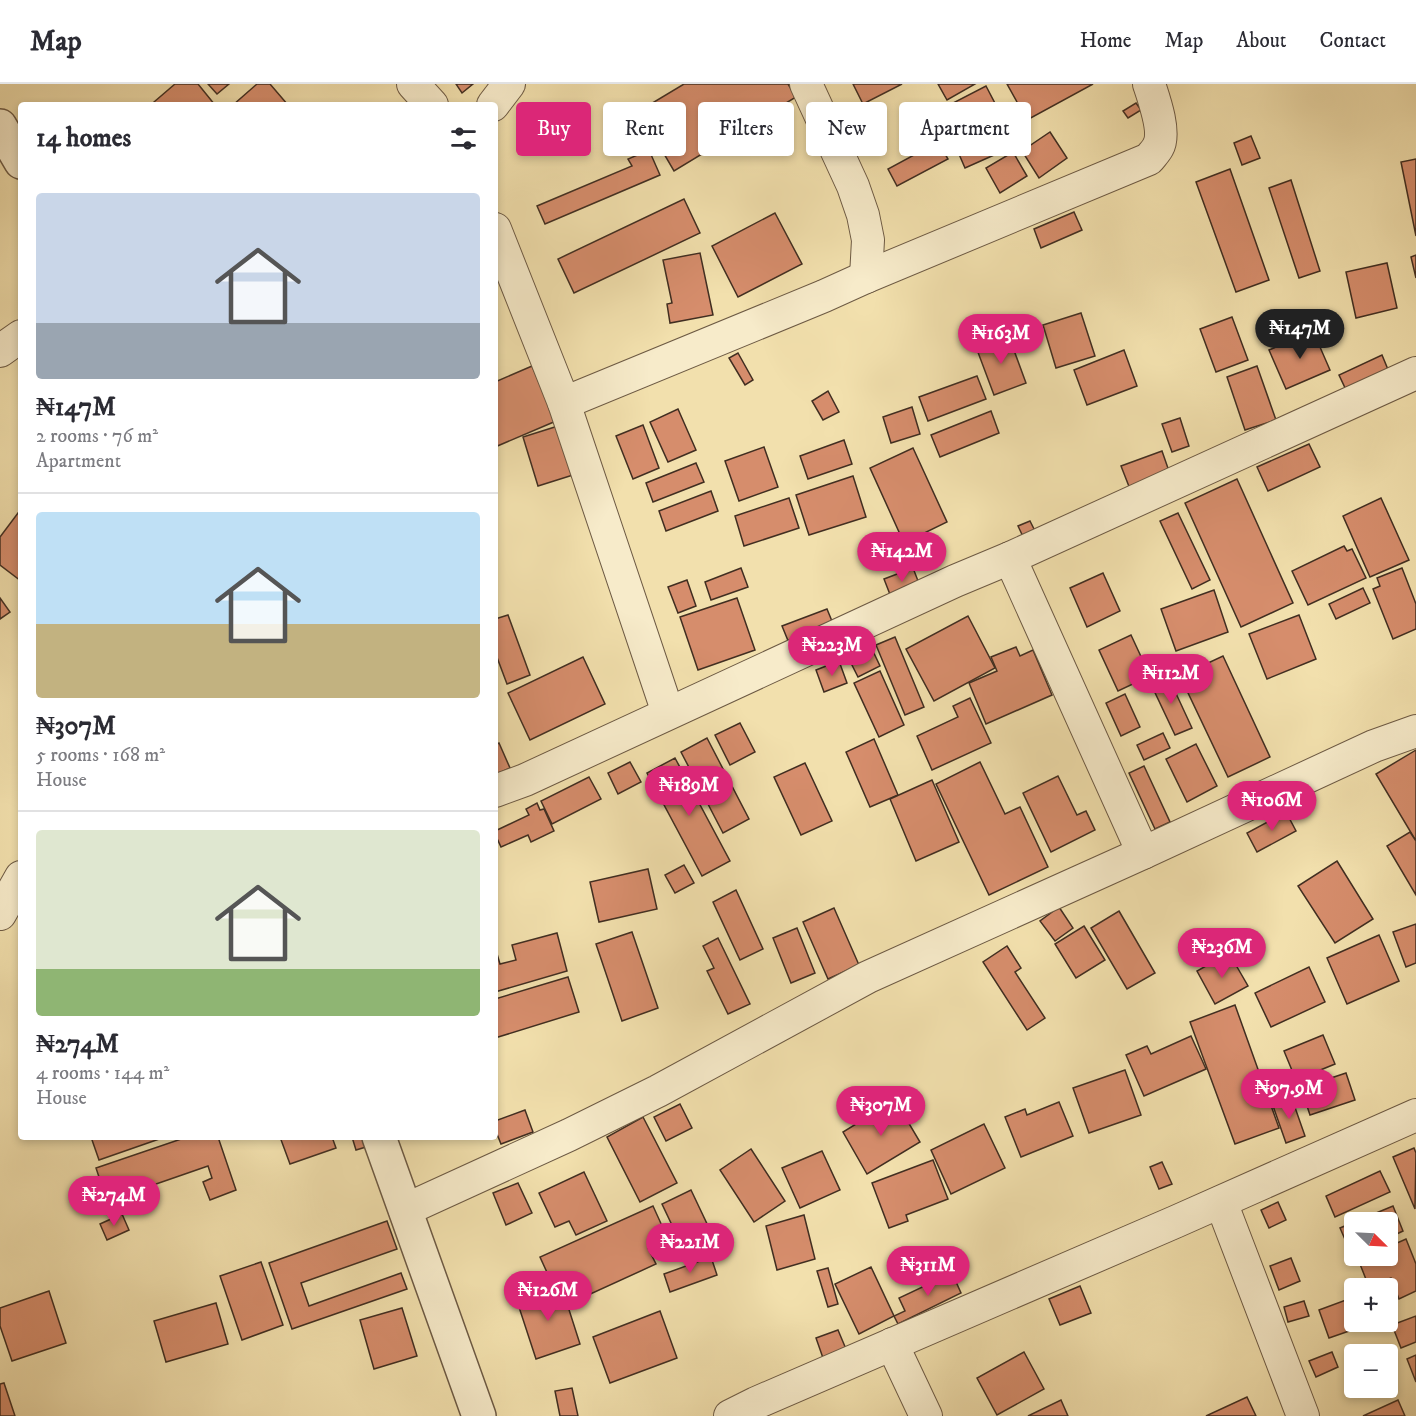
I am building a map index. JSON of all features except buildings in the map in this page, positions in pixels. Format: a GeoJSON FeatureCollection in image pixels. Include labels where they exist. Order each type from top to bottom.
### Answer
{"type":"FeatureCollection","features":[{"type":"Feature","properties":{"kind":"street"},"geometry":{"type":"LineString","coordinates":[[413,84],[429,102]]}},
{"type":"Feature","properties":{"kind":"street"},"geometry":{"type":"LineString","coordinates":[[496,102],[509,84]]}},
{"type":"Feature","properties":{"kind":"street"},"geometry":{"type":"LineString","coordinates":[[806,84],[853,186],[863,215],[868,240],[866,277]]}},
{"type":"Feature","properties":{"kind":"street"},"geometry":{"type":"LineString","coordinates":[[564,403],[1149,159],[1160,146],[1160,127],[1149,84]]}},
{"type":"Feature","properties":{"kind":"street"},"geometry":{"type":"LineString","coordinates":[[0,126],[18,157]]}},
{"type":"Feature","properties":{"kind":"street"},"geometry":{"type":"LineString","coordinates":[[498,237],[564,403],[668,713]]}},
{"type":"Feature","properties":{"kind":"street"},"geometry":{"type":"LineString","coordinates":[[0,351],[18,338]]}},
{"type":"Feature","properties":{"kind":"street"},"geometry":{"type":"LineString","coordinates":[[498,790],[525,780],[955,581],[1416,373]]}},
{"type":"Feature","properties":{"kind":"street"},"geometry":{"type":"LineString","coordinates":[[1010,558],[1143,853]]}},
{"type":"Feature","properties":{"kind":"street"},"geometry":{"type":"LineString","coordinates":[[405,1210],[569,1135],[658,1091],[868,977],[1374,746],[1416,731]]}},
{"type":"Feature","properties":{"kind":"street"},"geometry":{"type":"LineString","coordinates":[[0,914],[18,882]]}},
{"type":"Feature","properties":{"kind":"street"},"geometry":{"type":"LineString","coordinates":[[730,1416],[1416,1115]]}},
{"type":"Feature","properties":{"kind":"street"},"geometry":{"type":"LineString","coordinates":[[380,1140],[479,1416]]}},
{"type":"Feature","properties":{"kind":"street"},"geometry":{"type":"LineString","coordinates":[[1221,1202],[1303,1416]]}},
{"type":"Feature","properties":{"kind":"street"},"geometry":{"type":"LineString","coordinates":[[892,1344],[926,1416]]}}]}
